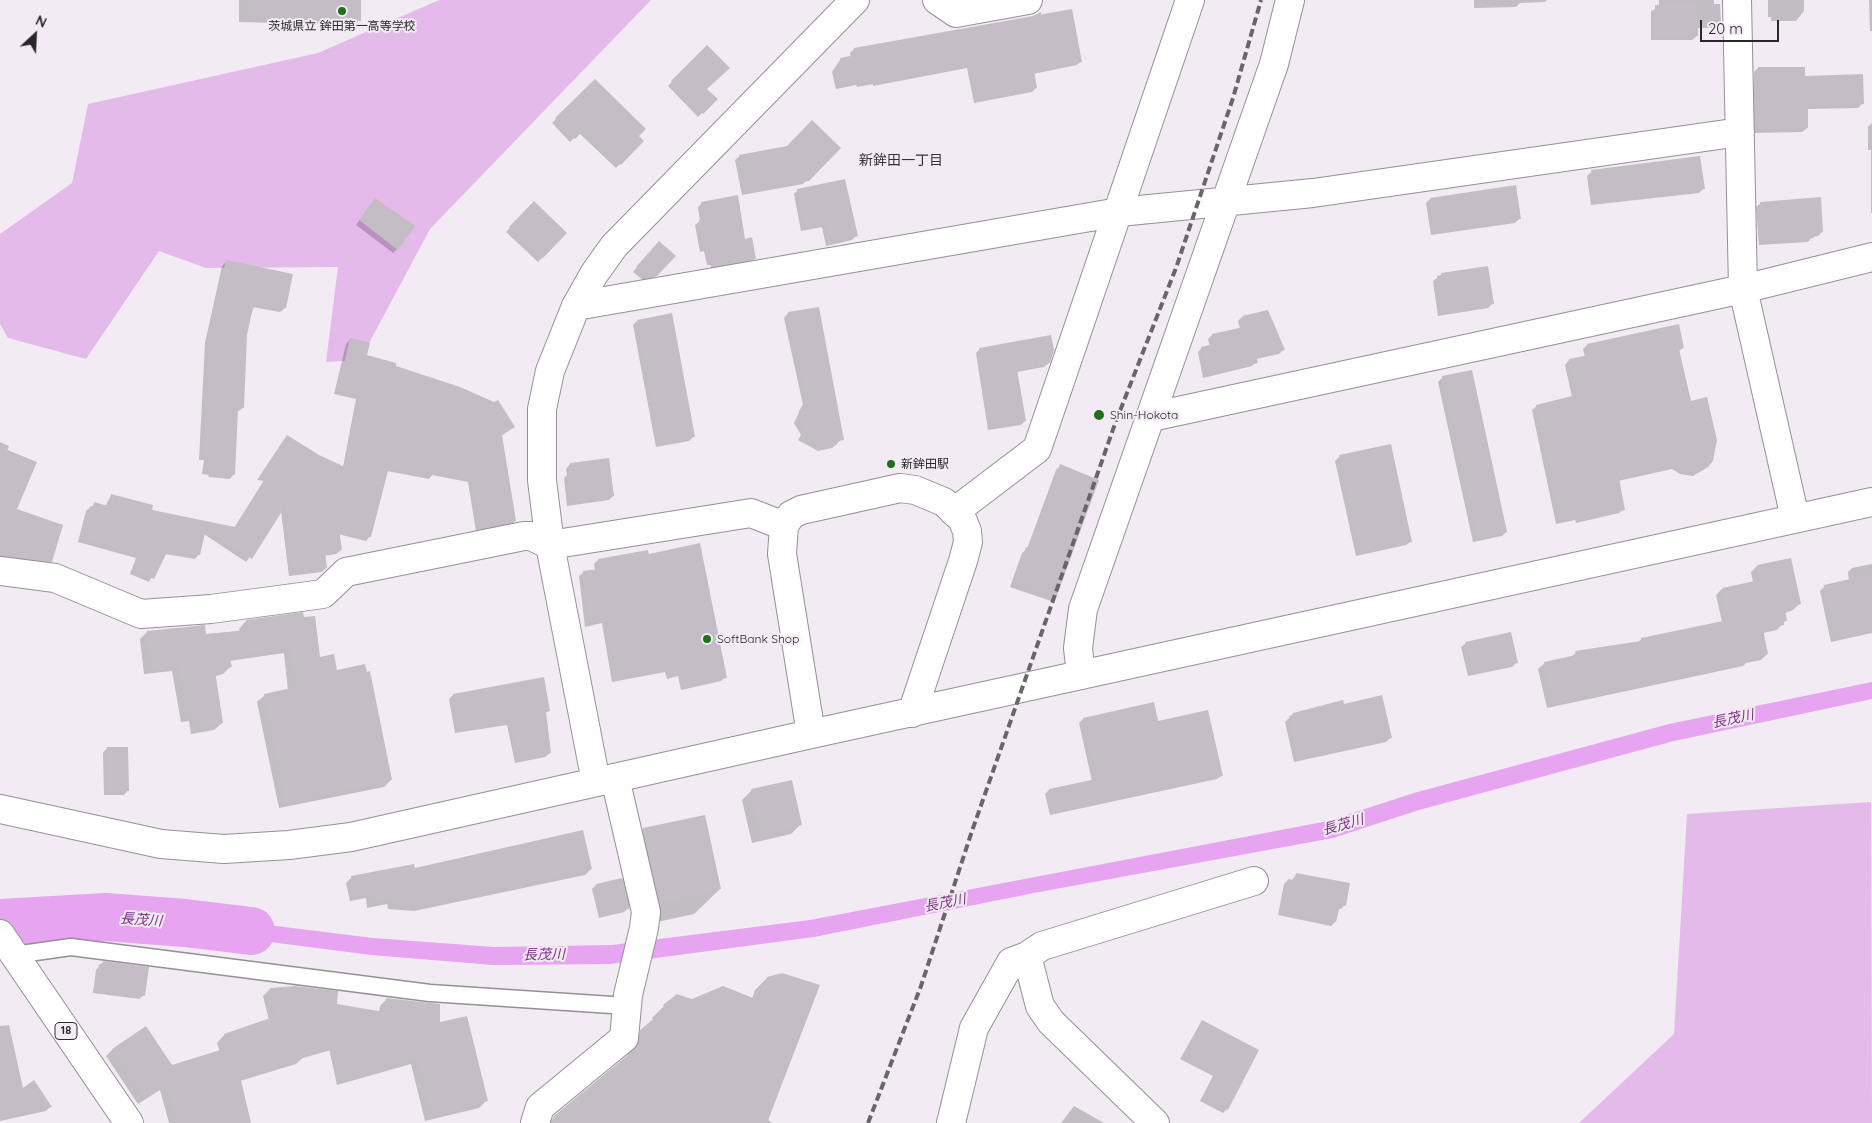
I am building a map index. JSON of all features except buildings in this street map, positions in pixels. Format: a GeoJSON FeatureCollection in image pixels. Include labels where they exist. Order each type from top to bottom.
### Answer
{"type":"FeatureCollection","features":[{"type":"Feature","properties":{"kind":"street"},"geometry":{"type":"LineString","coordinates":[[534,1123],[540,1107],[624,1038],[627,1001],[646,912],[605,780],[550,545],[542,480],[542,409],[550,371],[576,306],[594,274],[614,246],[855,0]]}},
{"type":"Feature","properties":{"kind":"street"},"geometry":{"type":"LineString","coordinates":[[937,0],[956,13],[1028,0]]}},
{"type":"Feature","properties":{"kind":"street"},"geometry":{"type":"LineString","coordinates":[[954,512],[1037,448],[1190,0]]}},
{"type":"Feature","properties":{"kind":"street"},"geometry":{"type":"LineString","coordinates":[[1081,675],[1078,639],[1083,609],[1274,64],[1290,0]]}},
{"type":"Feature","properties":{"kind":"street"},"geometry":{"type":"LineString","coordinates":[[1737,0],[1743,289],[1795,518]]}},
{"type":"Feature","properties":{"kind":"street"},"geometry":{"type":"LineString","coordinates":[[576,306],[1119,212],[1313,193],[1740,132]]}},
{"type":"Feature","properties":{"kind":"street"},"geometry":{"type":"LineString","coordinates":[[1151,417],[1743,289],[1872,257]]}},
{"type":"Feature","properties":{"kind":"street"},"geometry":{"type":"LineString","coordinates":[[811,734],[782,554],[784,526],[791,515],[801,510],[900,488],[931,495],[944,502],[962,519],[967,531],[968,542],[912,713]]}},
{"type":"Feature","properties":{"kind":"street"},"geometry":{"type":"LineString","coordinates":[[0,809],[85,829],[162,844],[224,849],[289,845],[351,837],[811,734],[1872,502]]}},
{"type":"Feature","properties":{"kind":"street"},"geometry":{"type":"LineString","coordinates":[[0,571],[55,578],[141,614],[211,609],[323,594],[346,572],[524,536],[531,536],[550,545],[751,513],[784,526]]}},
{"type":"Feature","properties":{"kind":"street"},"geometry":{"type":"LineString","coordinates":[[951,1123],[974,1028],[1010,962],[1027,956],[1042,946],[1254,881]]}},
{"type":"Feature","properties":{"kind":"street","name":"18"},"geometry":{"type":"LineString","coordinates":[[6,943],[129,1123]]}},
{"type":"Feature","properties":{"kind":"street"},"geometry":{"type":"LineString","coordinates":[[1027,956],[1040,1006],[1051,1022],[1155,1123]]}},
{"type":"Feature","properties":{"kind":"lane"},"geometry":{"type":"LineString","coordinates":[[6,943],[71,947],[430,993],[627,1001]]}},
{"type":"Feature","properties":{"kind":"shaded area"},"geometry":{"type":"Polygon","coordinates":[[[439,0],[651,0],[430,229],[360,360],[326,362],[338,267],[206,268],[159,251],[86,359],[8,338],[0,324],[0,234],[72,183],[88,104],[318,53],[439,0]]]}},
{"type":"Feature","properties":{"kind":"shaded area"},"geometry":{"type":"Polygon","coordinates":[[[1871,802],[1872,1123],[1579,1123],[1674,1034],[1687,814],[1871,802]]]}},
{"type":"Feature","properties":{"kind":"water"},"geometry":{"type":"Polygon","coordinates":[[[1872,682],[1872,699],[1674,741],[1419,810],[1333,838],[1034,893],[814,937],[611,964],[493,965],[371,955],[185,931],[187,915],[373,938],[494,947],[612,945],[810,920],[1328,821],[1414,793],[1669,724],[1872,682]]]}},
{"type":"Feature","properties":{"kind":"waterway","name":"長茂川"},"geometry":{"type":"LineString","coordinates":[[0,923],[106,917],[185,923],[251,931]]}},
{"type":"Feature","properties":{"kind":"railway"},"geometry":{"type":"LineString","coordinates":[[868,1123],[921,986],[972,831],[1116,421],[1176,268],[1233,98],[1261,0]]}},
{"type":"Feature","properties":{"kind":"place","name":"茨城県立 鉾田第一高等学校"},"geometry":{"type":"Point","coordinates":[342,11]}},
{"type":"Feature","properties":{"kind":"place","name":"Shin-Hokota"},"geometry":{"type":"Point","coordinates":[1099,415]}},
{"type":"Feature","properties":{"kind":"place","name":"新鉾田駅"},"geometry":{"type":"Point","coordinates":[891,464]}},
{"type":"Feature","properties":{"kind":"place","name":"SoftBank Shop"},"geometry":{"type":"Point","coordinates":[707,639]}},
{"type":"Feature","properties":{"kind":"district","name":"新鉾田一丁目"},"geometry":{"type":"Point","coordinates":[901,161]}}]}
